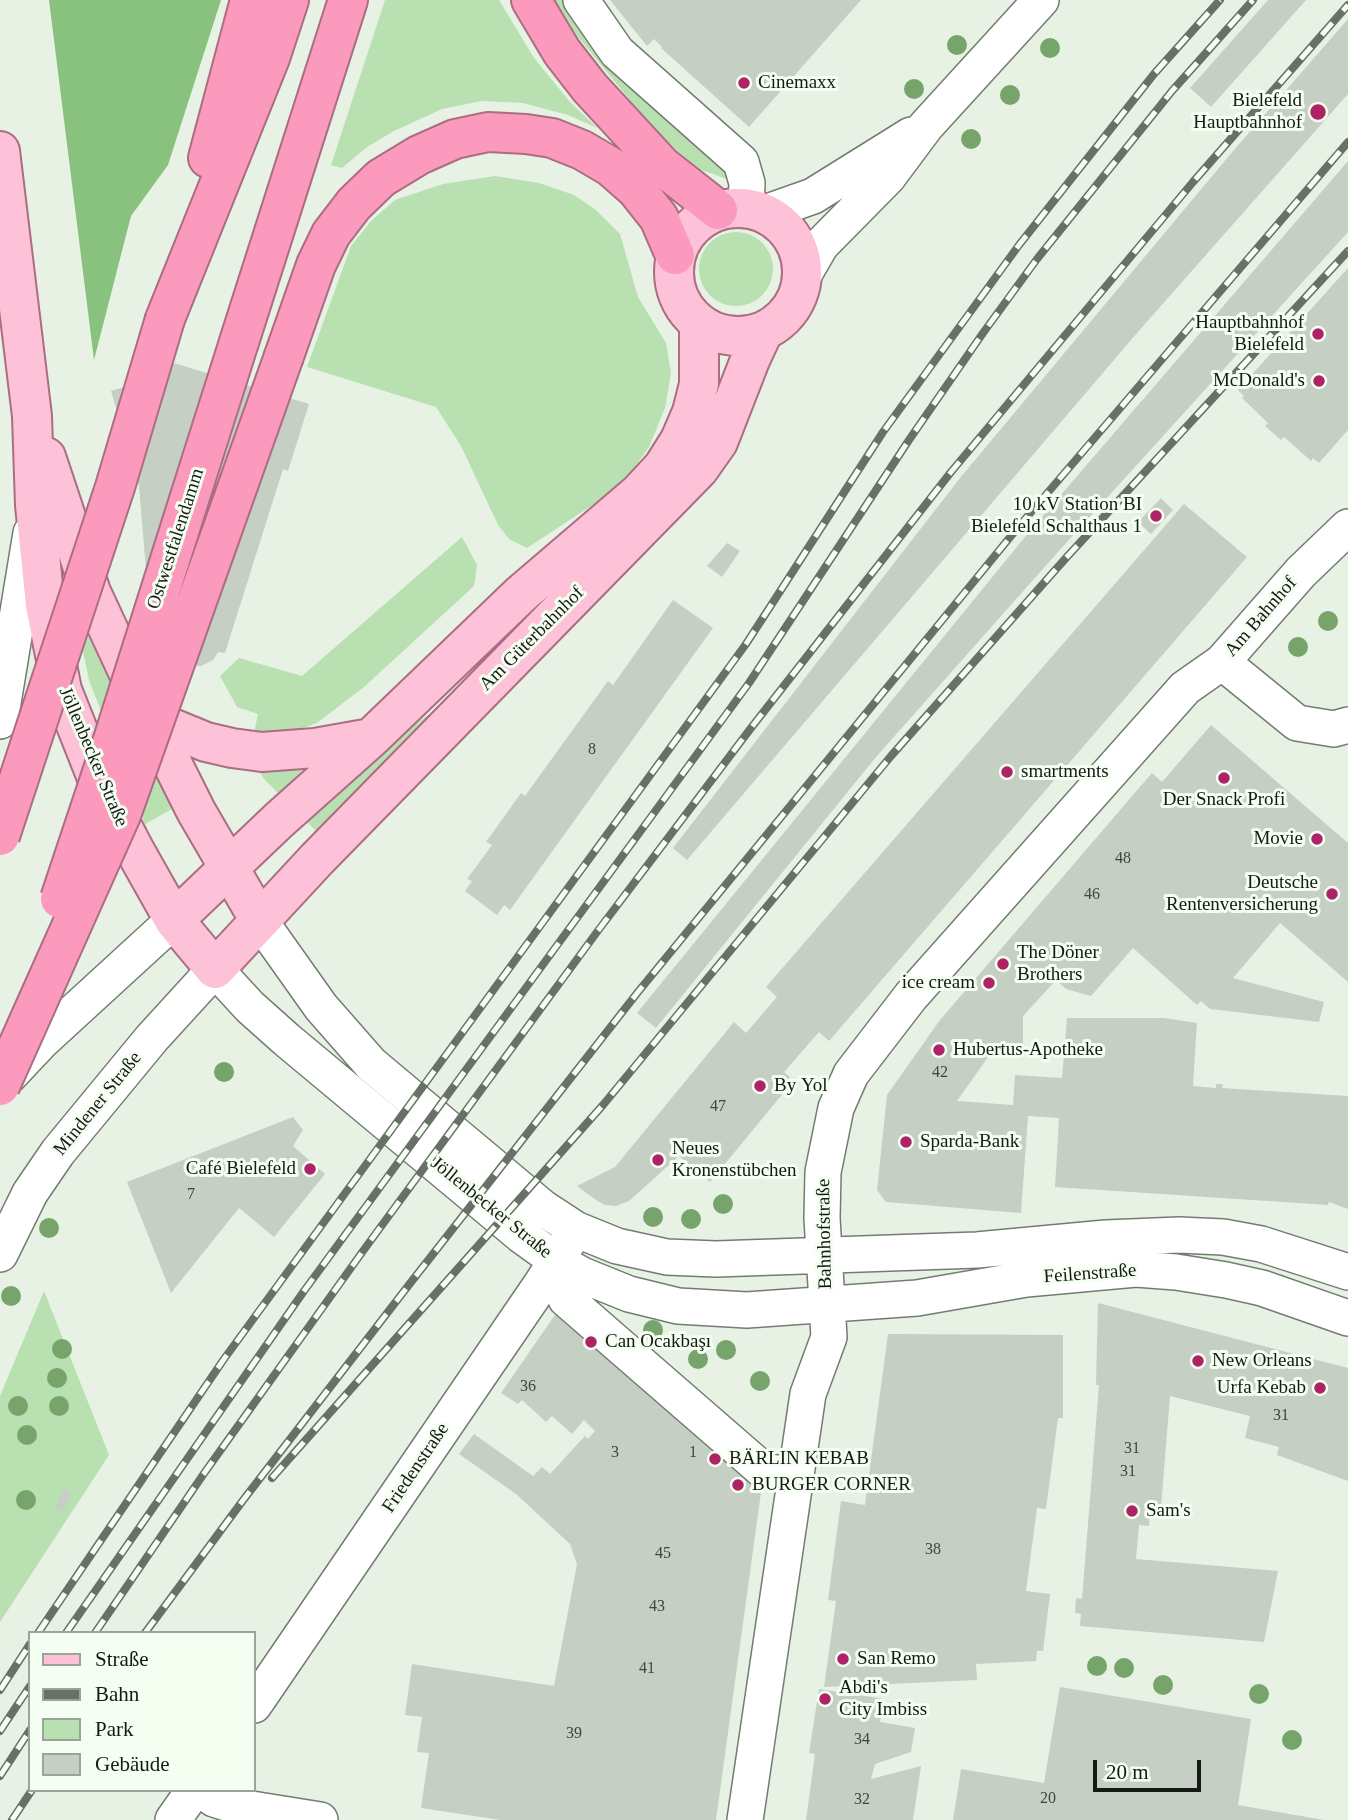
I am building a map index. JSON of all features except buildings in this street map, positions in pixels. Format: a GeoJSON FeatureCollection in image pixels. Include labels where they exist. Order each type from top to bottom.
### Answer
{"type":"FeatureCollection","features":[{"type":"Feature","properties":{"kind":"highway"},"geometry":{"type":"LineString","coordinates":[[0,836],[115,487],[165,318],[250,0]]}},
{"type":"Feature","properties":{"kind":"highway"},"geometry":{"type":"LineString","coordinates":[[165,318],[270,58],[289,0]]}},
{"type":"Feature","properties":{"kind":"highway","name":"Ostwestfalendamm"},"geometry":{"type":"LineString","coordinates":[[0,1076],[113,740],[348,0]]}},
{"type":"Feature","properties":{"kind":"highway"},"geometry":{"type":"LineString","coordinates":[[531,0],[562,51],[590,88],[662,166],[743,210]]}},
{"type":"Feature","properties":{"kind":"highway"},"geometry":{"type":"LineString","coordinates":[[0,1086],[121,814],[316,265],[331,234],[354,204],[382,178],[419,155],[455,139],[488,132],[552,138],[582,150],[611,167],[636,188],[659,218],[675,255]]}},
{"type":"Feature","properties":{"kind":"main road","name":"Jöllenbecker Straße"},"geometry":{"type":"LineString","coordinates":[[0,151],[3,209],[32,416],[35,505],[45,605],[62,690],[97,778],[134,849],[174,920],[215,969]]}},
{"type":"Feature","properties":{"kind":"main road"},"geometry":{"type":"LineString","coordinates":[[743,210],[786,228],[800,250],[803,276],[797,299],[783,318],[763,332],[741,337],[719,334],[699,323],[685,310],[677,293],[673,274],[675,255],[681,240],[691,227],[703,217],[743,210]]}},
{"type":"Feature","properties":{"kind":"main road","name":"Am Güterbahnhof"},"geometry":{"type":"LineString","coordinates":[[228,869],[371,738],[521,594],[639,493],[663,467],[680,440],[692,412],[699,384],[699,323]]}},
{"type":"Feature","properties":{"kind":"main road","name":"Am Güterbahnhof"},"geometry":{"type":"LineString","coordinates":[[260,921],[423,750],[699,469],[718,442],[763,332]]}},
{"type":"Feature","properties":{"kind":"main road","name":"Jöllenbecker Straße"},"geometry":{"type":"LineString","coordinates":[[32,416],[91,592],[150,719],[228,869],[260,921]]}},
{"type":"Feature","properties":{"kind":"main road"},"geometry":{"type":"LineString","coordinates":[[150,719],[206,742],[262,752],[315,748],[371,738]]}},
{"type":"Feature","properties":{"kind":"main road"},"geometry":{"type":"LineString","coordinates":[[174,920],[228,869]]}},
{"type":"Feature","properties":{"kind":"main road"},"geometry":{"type":"LineString","coordinates":[[215,969],[260,921]]}},
{"type":"Feature","properties":{"kind":"street"},"geometry":{"type":"LineString","coordinates":[[581,0],[617,52],[741,162],[747,183],[743,210],[789,206],[813,196],[926,126]]}},
{"type":"Feature","properties":{"kind":"street"},"geometry":{"type":"LineString","coordinates":[[803,276],[821,245],[888,177],[926,126],[1041,0]]}},
{"type":"Feature","properties":{"kind":"street"},"geometry":{"type":"LineString","coordinates":[[0,721],[35,505]]}},
{"type":"Feature","properties":{"kind":"street","name":"Am Bahnhof"},"geometry":{"type":"LineString","coordinates":[[1348,527],[1301,572],[1222,662],[1297,723],[1334,729],[1348,725]]}},
{"type":"Feature","properties":{"kind":"street","name":"Bahnhofstraße"},"geometry":{"type":"LineString","coordinates":[[745,1820],[808,1394],[829,1337],[822,1195],[823,1172],[836,1108],[851,1074],[911,996],[1185,688],[1222,662]]}},
{"type":"Feature","properties":{"kind":"street"},"geometry":{"type":"LineString","coordinates":[[0,1086],[42,1041],[174,920]]}},
{"type":"Feature","properties":{"kind":"street","name":"Jöllenbecker Straße"},"geometry":{"type":"LineString","coordinates":[[260,921],[321,1007],[370,1064],[543,1208],[575,1229],[617,1246],[667,1257],[716,1259],[824,1255]]}},
{"type":"Feature","properties":{"kind":"street","name":"Jöllenbecker Straße"},"geometry":{"type":"LineString","coordinates":[[215,969],[250,1007],[287,1040],[521,1235],[582,1275],[629,1294],[678,1306],[747,1310],[827,1305]]}},
{"type":"Feature","properties":{"kind":"street","name":"Mindener Straße"},"geometry":{"type":"LineString","coordinates":[[0,1254],[30,1193],[58,1152],[152,1038],[215,969]]}},
{"type":"Feature","properties":{"kind":"street","name":"Friedenstraße"},"geometry":{"type":"LineString","coordinates":[[256,1702],[557,1261],[575,1229]]}},
{"type":"Feature","properties":{"kind":"street","name":"Feilenstraße"},"geometry":{"type":"LineString","coordinates":[[824,1255],[977,1250],[1106,1238],[1179,1235],[1223,1237],[1261,1244],[1348,1272]]}},
{"type":"Feature","properties":{"kind":"street","name":"Feilenstraße"},"geometry":{"type":"LineString","coordinates":[[827,1305],[917,1298],[1026,1279],[1136,1269],[1216,1277],[1262,1288],[1348,1318]]}},
{"type":"Feature","properties":{"kind":"street"},"geometry":{"type":"LineString","coordinates":[[566,1299],[764,1471],[796,1476]]}},
{"type":"Feature","properties":{"kind":"street"},"geometry":{"type":"LineString","coordinates":[[173,1820],[193,1792]]}},
{"type":"Feature","properties":{"kind":"street"},"geometry":{"type":"LineString","coordinates":[[205,1792],[239,1807],[320,1820]]}},
{"type":"Feature","properties":{"kind":"green space"},"geometry":{"type":"Polygon","coordinates":[[[49,0],[221,0],[168,165],[131,216],[94,360],[49,0]]]}},
{"type":"Feature","properties":{"kind":"green space"},"geometry":{"type":"Polygon","coordinates":[[[385,0],[499,0],[534,58],[570,102],[597,128],[568,115],[523,103],[482,101],[442,109],[394,131],[367,147],[342,168],[331,165],[385,0]]]}},
{"type":"Feature","properties":{"kind":"green space"},"geometry":{"type":"Polygon","coordinates":[[[554,0],[575,0],[723,160],[727,179],[701,170],[676,150],[639,111],[578,37],[554,0]]]}},
{"type":"Feature","properties":{"kind":"green space"},"geometry":{"type":"Polygon","coordinates":[[[495,176],[539,183],[574,195],[596,210],[620,234],[638,297],[666,343],[671,373],[665,408],[649,447],[620,487],[527,548],[509,539],[498,525],[461,446],[436,407],[307,367],[351,246],[371,221],[395,200],[443,184],[495,176]]]}},
{"type":"Feature","properties":{"kind":"green space"},"geometry":{"type":"Polygon","coordinates":[[[736,232],[750,235],[762,243],[770,255],[773,269],[770,283],[762,295],[750,303],[736,306],[722,303],[710,295],[702,283],[699,269],[702,255],[710,243],[722,235],[736,232]]]}},
{"type":"Feature","properties":{"kind":"green space"},"geometry":{"type":"Polygon","coordinates":[[[462,537],[477,565],[474,586],[364,687],[317,723],[284,735],[254,733],[258,714],[237,707],[220,676],[239,658],[302,676],[462,537]]]}},
{"type":"Feature","properties":{"kind":"green space"},"geometry":{"type":"Polygon","coordinates":[[[89,637],[108,669],[172,809],[145,824],[89,680],[81,642],[89,637]]]}},
{"type":"Feature","properties":{"kind":"green space"},"geometry":{"type":"Polygon","coordinates":[[[428,715],[431,716],[320,835],[307,822],[396,738],[428,715]]]}},
{"type":"Feature","properties":{"kind":"green space"},"geometry":{"type":"Polygon","coordinates":[[[257,767],[306,767],[279,794],[264,779],[257,767]]]}},
{"type":"Feature","properties":{"kind":"green space"},"geometry":{"type":"Polygon","coordinates":[[[44,1291],[109,1455],[0,1622],[0,1396],[44,1291]]]}},
{"type":"Feature","properties":{"kind":"railway"},"geometry":{"type":"LineString","coordinates":[[39,1631],[224,1359],[746,644],[883,432],[1019,245],[1154,74],[1220,0]]}},
{"type":"Feature","properties":{"kind":"railway"},"geometry":{"type":"LineString","coordinates":[[67,1631],[304,1291],[749,683],[983,333],[1037,259],[1172,91],[1253,0]]}},
{"type":"Feature","properties":{"kind":"railway"},"geometry":{"type":"LineString","coordinates":[[96,1631],[205,1472],[363,1251],[597,932],[751,728],[951,472],[1193,182],[1348,5]]}},
{"type":"Feature","properties":{"kind":"railway"},"geometry":{"type":"LineString","coordinates":[[146,1631],[244,1499],[638,992],[1020,525],[1348,142]]}},
{"type":"Feature","properties":{"kind":"railway"},"geometry":{"type":"LineString","coordinates":[[272,1478],[603,1105],[891,756],[1065,559],[1348,251]]}},
{"type":"Feature","properties":{"kind":"railway"},"geometry":{"type":"LineString","coordinates":[[0,1690],[28,1647]]}},
{"type":"Feature","properties":{"kind":"railway"},"geometry":{"type":"LineString","coordinates":[[0,1731],[28,1689]]}},
{"type":"Feature","properties":{"kind":"railway"},"geometry":{"type":"LineString","coordinates":[[0,1776],[28,1733]]}},
{"type":"Feature","properties":{"kind":"railway"},"geometry":{"type":"LineString","coordinates":[[12,1820],[31,1792]]}},
{"type":"Feature","properties":{"kind":"place","name":"Cinemaxx"},"geometry":{"type":"Point","coordinates":[744,83]}},
{"type":"Feature","properties":{"kind":"place","name":"Bielefeld Hauptbahnhof"},"geometry":{"type":"Point","coordinates":[1318,112]}},
{"type":"Feature","properties":{"kind":"place","name":"Hauptbahnhof Bielefeld"},"geometry":{"type":"Point","coordinates":[1318,334]}},
{"type":"Feature","properties":{"kind":"place","name":"McDonald's"},"geometry":{"type":"Point","coordinates":[1319,381]}},
{"type":"Feature","properties":{"kind":"place","name":"10 kV Station BI Bielefeld Schalthaus 1"},"geometry":{"type":"Point","coordinates":[1156,516]}},
{"type":"Feature","properties":{"kind":"place","name":"smartments"},"geometry":{"type":"Point","coordinates":[1007,772]}},
{"type":"Feature","properties":{"kind":"place","name":"Der Snack Profi"},"geometry":{"type":"Point","coordinates":[1224,778]}},
{"type":"Feature","properties":{"kind":"place","name":"Movie"},"geometry":{"type":"Point","coordinates":[1317,839]}},
{"type":"Feature","properties":{"kind":"place","name":"Deutsche Rentenversicherung"},"geometry":{"type":"Point","coordinates":[1332,894]}},
{"type":"Feature","properties":{"kind":"place","name":"The Döner Brothers"},"geometry":{"type":"Point","coordinates":[1003,964]}},
{"type":"Feature","properties":{"kind":"place","name":"ice cream"},"geometry":{"type":"Point","coordinates":[989,983]}},
{"type":"Feature","properties":{"kind":"place","name":"Hubertus-Apotheke"},"geometry":{"type":"Point","coordinates":[939,1050]}},
{"type":"Feature","properties":{"kind":"place","name":"By Yol"},"geometry":{"type":"Point","coordinates":[760,1086]}},
{"type":"Feature","properties":{"kind":"place","name":"Sparda-Bank"},"geometry":{"type":"Point","coordinates":[906,1142]}},
{"type":"Feature","properties":{"kind":"place","name":"Neues Kronenstübchen"},"geometry":{"type":"Point","coordinates":[658,1160]}},
{"type":"Feature","properties":{"kind":"place","name":"Café Bielefeld"},"geometry":{"type":"Point","coordinates":[310,1169]}},
{"type":"Feature","properties":{"kind":"place","name":"Can Ocakbaşı"},"geometry":{"type":"Point","coordinates":[591,1342]}},
{"type":"Feature","properties":{"kind":"place","name":"New Orleans"},"geometry":{"type":"Point","coordinates":[1198,1361]}},
{"type":"Feature","properties":{"kind":"place","name":"Urfa Kebab"},"geometry":{"type":"Point","coordinates":[1320,1388]}},
{"type":"Feature","properties":{"kind":"place","name":"BÄRLIN KEBAB"},"geometry":{"type":"Point","coordinates":[715,1459]}},
{"type":"Feature","properties":{"kind":"place","name":"BURGER CORNER"},"geometry":{"type":"Point","coordinates":[738,1485]}},
{"type":"Feature","properties":{"kind":"place","name":"Sam's"},"geometry":{"type":"Point","coordinates":[1132,1511]}},
{"type":"Feature","properties":{"kind":"place","name":"San Remo"},"geometry":{"type":"Point","coordinates":[843,1659]}},
{"type":"Feature","properties":{"kind":"place","name":"Abdi's City Imbiss"},"geometry":{"type":"Point","coordinates":[825,1699]}}]}
